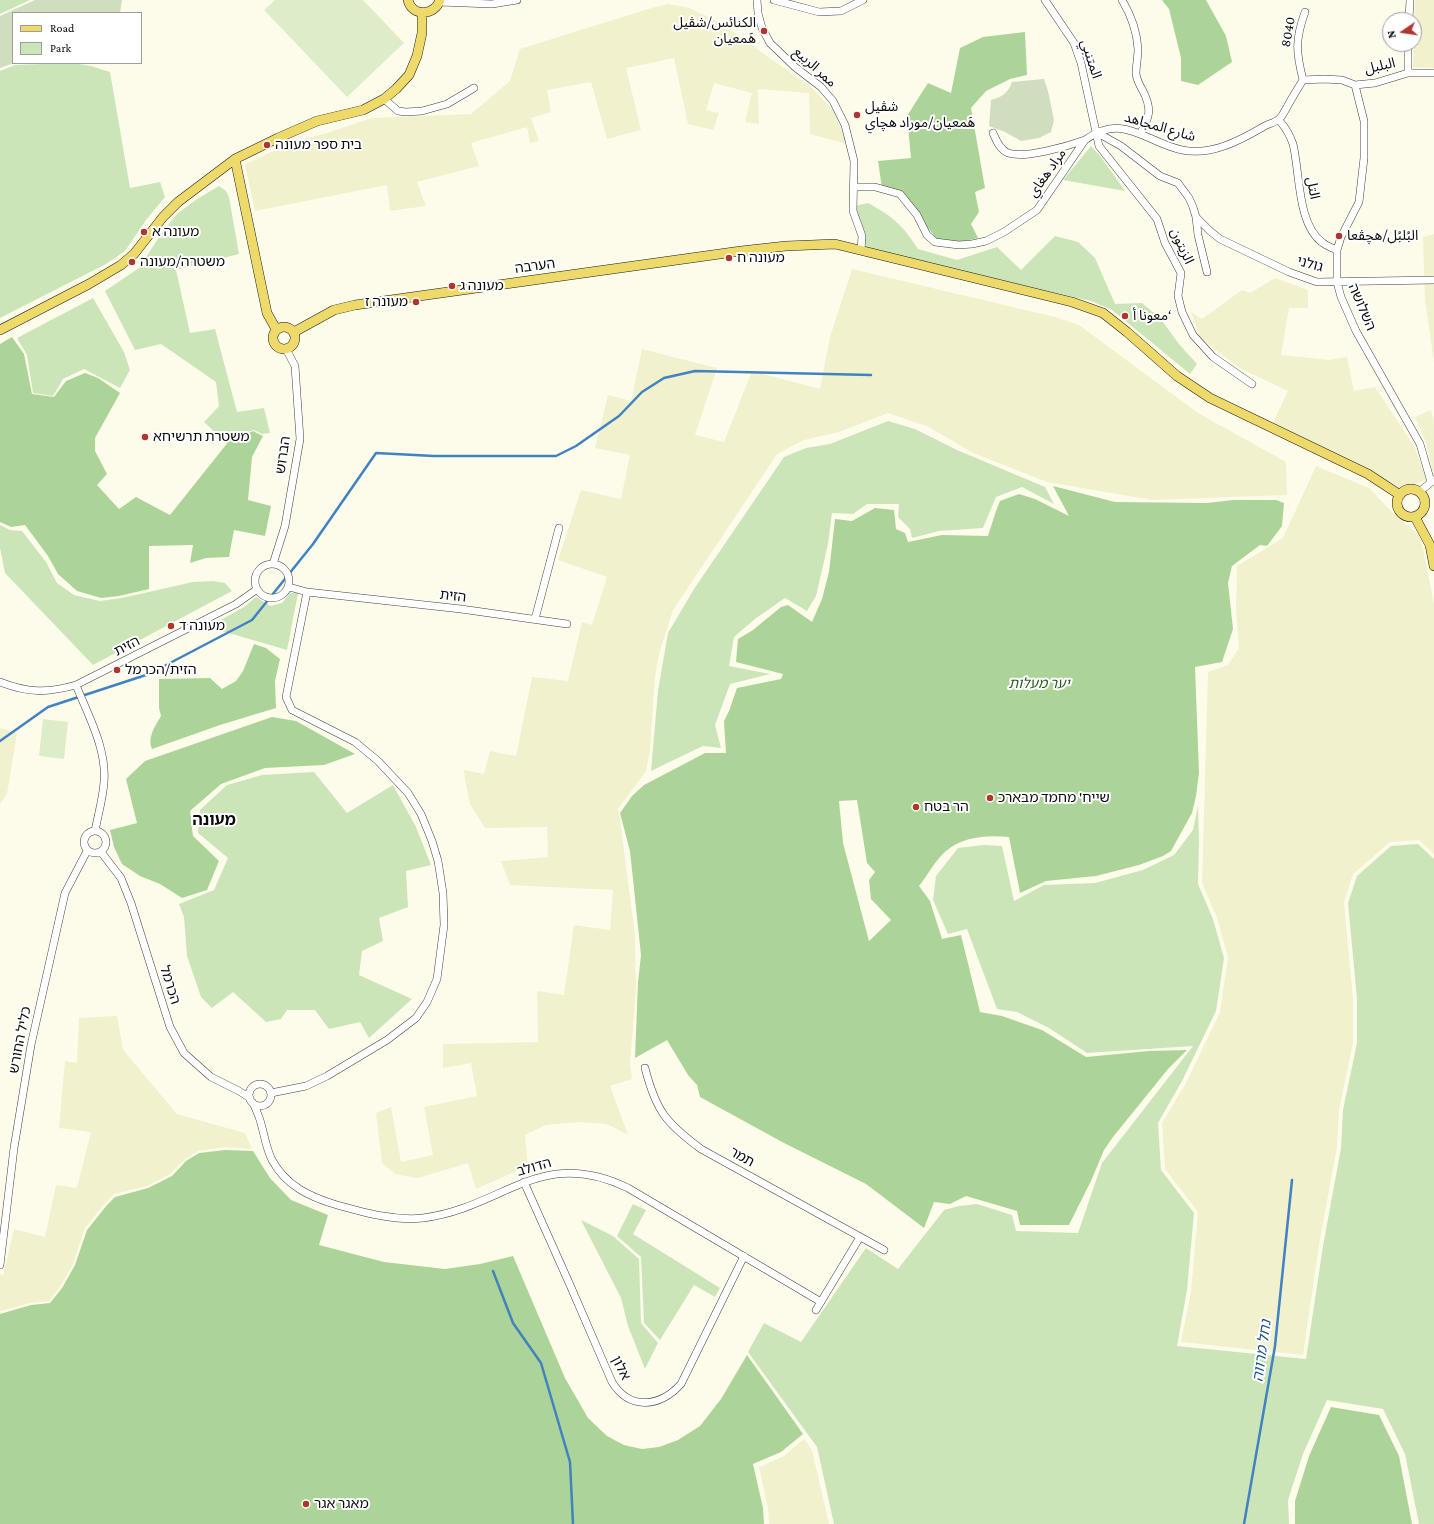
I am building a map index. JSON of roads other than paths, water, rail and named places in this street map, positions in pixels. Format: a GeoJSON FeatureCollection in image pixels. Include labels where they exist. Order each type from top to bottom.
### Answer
{"type":"FeatureCollection","features":[{"type":"Feature","properties":{"kind":"main road"},"geometry":{"type":"LineString","coordinates":[[408,0],[412,8],[422,13],[430,12],[440,1]]}},
{"type":"Feature","properties":{"kind":"main road"},"geometry":{"type":"LineString","coordinates":[[0,330],[89,284],[121,265],[134,254],[163,217],[178,202],[235,158],[317,121],[363,110],[384,99],[409,75],[417,56],[422,33],[422,13]]}},
{"type":"Feature","properties":{"kind":"main road"},"geometry":{"type":"LineString","coordinates":[[235,158],[267,313],[276,330]]}},
{"type":"Feature","properties":{"kind":"main road","name":"הערבה"},"geometry":{"type":"LineString","coordinates":[[294,332],[334,310],[355,304],[741,251],[786,246],[835,244],[1072,302],[1103,313],[1177,376],[1210,398],[1368,474],[1400,495]]}},
{"type":"Feature","properties":{"kind":"main road"},"geometry":{"type":"LineString","coordinates":[[284,326],[288,327],[294,332],[295,341],[293,345],[286,349],[278,348],[273,342],[272,336],[276,330],[284,326]]}},
{"type":"Feature","properties":{"kind":"main road"},"geometry":{"type":"LineString","coordinates":[[1411,489],[1419,492],[1425,503],[1422,512],[1415,517],[1406,517],[1399,511],[1397,503],[1400,495],[1411,489]]}},
{"type":"Feature","properties":{"kind":"main road"},"geometry":{"type":"LineString","coordinates":[[1415,517],[1430,545],[1434,566]]}},
{"type":"Feature","properties":{"kind":"street"},"geometry":{"type":"LineString","coordinates":[[440,1],[492,4],[517,0]]}},
{"type":"Feature","properties":{"kind":"street","name":"ممر الربيع"},"geometry":{"type":"LineString","coordinates":[[758,0],[758,13],[762,28],[770,43],[795,68],[821,87],[833,101],[845,125],[854,161],[853,211],[862,236],[861,250]]}},
{"type":"Feature","properties":{"kind":"street"},"geometry":{"type":"LineString","coordinates":[[774,0],[800,4],[819,12],[842,10],[863,0]]}},
{"type":"Feature","properties":{"kind":"street","name":"المتنبي"},"geometry":{"type":"LineString","coordinates":[[1045,0],[1074,43],[1081,63],[1096,132]]}},
{"type":"Feature","properties":{"kind":"street"},"geometry":{"type":"LineString","coordinates":[[1122,0],[1136,30],[1138,50],[1136,75],[1148,100],[1150,109],[1148,120],[1140,134]]}},
{"type":"Feature","properties":{"kind":"street"},"geometry":{"type":"LineString","coordinates":[[1409,12],[1410,0]]}},
{"type":"Feature","properties":{"kind":"street","name":"8040"},"geometry":{"type":"LineString","coordinates":[[1303,80],[1297,46],[1300,27],[1305,12]]}},
{"type":"Feature","properties":{"kind":"street"},"geometry":{"type":"LineString","coordinates":[[1408,52],[1408,73]]}},
{"type":"Feature","properties":{"kind":"street","name":"البلبل"},"geometry":{"type":"LineString","coordinates":[[1355,85],[1375,83],[1408,73],[1434,73]]}},
{"type":"Feature","properties":{"kind":"street"},"geometry":{"type":"LineString","coordinates":[[1279,120],[1303,80],[1342,80],[1355,85]]}},
{"type":"Feature","properties":{"kind":"street","name":"השלושה"},"geometry":{"type":"LineString","coordinates":[[1355,85],[1364,121],[1364,158],[1359,202],[1341,237],[1337,250],[1337,282],[1341,297],[1356,331],[1420,444],[1432,481]]}},
{"type":"Feature","properties":{"kind":"street"},"geometry":{"type":"LineString","coordinates":[[384,99],[398,111],[422,111],[447,104],[474,88]]}},
{"type":"Feature","properties":{"kind":"street","name":"شارع المجاهد"},"geometry":{"type":"LineString","coordinates":[[1096,132],[1118,128],[1130,130],[1163,144],[1183,150],[1198,151],[1215,149],[1233,143],[1279,120]]}},
{"type":"Feature","properties":{"kind":"street","name":"التل"},"geometry":{"type":"LineString","coordinates":[[1279,120],[1285,127],[1293,143],[1300,191],[1305,213],[1312,231],[1322,242],[1337,250]]}},
{"type":"Feature","properties":{"kind":"street"},"geometry":{"type":"LineString","coordinates":[[1096,132],[1121,146],[1160,176],[1178,183],[1189,198],[1196,217],[1198,235],[1207,272]]}},
{"type":"Feature","properties":{"kind":"street","name":"مراد هغاي"},"geometry":{"type":"LineString","coordinates":[[853,187],[875,187],[900,194],[918,215],[927,236],[935,242],[959,246],[986,241],[1004,232],[1037,210],[1085,140],[1096,132]]}},
{"type":"Feature","properties":{"kind":"street","name":"الزيتون"},"geometry":{"type":"LineString","coordinates":[[1096,132],[1100,146],[1106,155],[1157,219],[1165,243],[1181,273],[1178,296],[1182,312],[1193,335],[1213,357],[1252,384]]}},
{"type":"Feature","properties":{"kind":"street"},"geometry":{"type":"LineString","coordinates":[[993,133],[998,144],[1006,153],[1019,155],[1049,151],[1085,140]]}},
{"type":"Feature","properties":{"kind":"street","name":"גולני"},"geometry":{"type":"LineString","coordinates":[[1196,217],[1220,239],[1289,272],[1317,282],[1434,280]]}},
{"type":"Feature","properties":{"kind":"street","name":"הברוש"},"geometry":{"type":"LineString","coordinates":[[272,564],[285,526],[300,439],[295,366],[286,349]]}},
{"type":"Feature","properties":{"kind":"street"},"geometry":{"type":"LineString","coordinates":[[1419,492],[1432,481]]}},
{"type":"Feature","properties":{"kind":"street"},"geometry":{"type":"LineString","coordinates":[[535,619],[559,528]]}},
{"type":"Feature","properties":{"kind":"street"},"geometry":{"type":"LineString","coordinates":[[272,564],[280,566],[285,569],[288,574],[289,586],[284,594],[279,598],[273,599],[260,595],[256,590],[255,578],[257,572],[261,568],[272,564]]}},
{"type":"Feature","properties":{"kind":"street","name":"הזית"},"geometry":{"type":"LineString","coordinates":[[289,586],[308,592],[567,624]]}},
{"type":"Feature","properties":{"kind":"street","name":"הזית"},"geometry":{"type":"LineString","coordinates":[[0,682],[32,692],[59,690],[76,686],[236,604],[256,590]]}},
{"type":"Feature","properties":{"kind":"street"},"geometry":{"type":"LineString","coordinates":[[271,1093],[306,1086],[327,1076],[387,1040],[416,1018],[427,1002],[437,978],[444,925],[438,862],[432,841],[421,814],[408,793],[378,761],[355,742],[292,710],[286,697],[308,592]]}},
{"type":"Feature","properties":{"kind":"street"},"geometry":{"type":"LineString","coordinates":[[76,686],[96,737],[103,762],[104,783],[95,831]]}},
{"type":"Feature","properties":{"kind":"street"},"geometry":{"type":"LineString","coordinates":[[95,831],[99,832],[105,837],[106,845],[101,852],[94,854],[88,851],[84,846],[83,840],[89,832],[95,831]]}},
{"type":"Feature","properties":{"kind":"street","name":"כליל החורש"},"geometry":{"type":"LineString","coordinates":[[0,1264],[14,1148],[31,1045],[65,893],[88,851]]}},
{"type":"Feature","properties":{"kind":"street","name":"הכרמל"},"geometry":{"type":"LineString","coordinates":[[101,852],[121,878],[131,904],[170,1027],[184,1053],[211,1077],[239,1091],[251,1100]]}},
{"type":"Feature","properties":{"kind":"street","name":"תמר"},"geometry":{"type":"LineString","coordinates":[[644,1068],[649,1087],[656,1104],[678,1131],[701,1149],[884,1250]]}},
{"type":"Feature","properties":{"kind":"street"},"geometry":{"type":"LineString","coordinates":[[259,1084],[267,1087],[271,1093],[271,1097],[268,1102],[261,1106],[251,1100],[250,1094],[253,1087],[259,1084]]}},
{"type":"Feature","properties":{"kind":"street","name":"הדולב"},"geometry":{"type":"LineString","coordinates":[[251,1100],[259,1117],[272,1160],[290,1183],[302,1192],[318,1200],[372,1215],[407,1219],[424,1218],[444,1214],[462,1208],[524,1182],[545,1175],[579,1172],[615,1181],[821,1302]]}},
{"type":"Feature","properties":{"kind":"street","name":"הדולב"},"geometry":{"type":"LineString","coordinates":[[263,1134],[262,1115],[268,1102]]}},
{"type":"Feature","properties":{"kind":"street","name":"אלון"},"geometry":{"type":"LineString","coordinates":[[524,1182],[612,1382],[617,1391],[635,1402],[648,1403],[656,1401],[675,1391],[682,1384],[744,1256]]}},
{"type":"Feature","properties":{"kind":"street"},"geometry":{"type":"LineString","coordinates":[[816,1310],[860,1237]]}},
{"type":"Feature","properties":{"kind":"waterway"},"geometry":{"type":"LineString","coordinates":[[0,741],[48,707],[149,674],[252,620],[313,544],[376,453],[434,456],[556,456],[576,446],[619,416],[642,392],[664,378],[695,371],[871,375]]}},
{"type":"Feature","properties":{"kind":"waterway","name":"נחל מרווה"},"geometry":{"type":"LineString","coordinates":[[1244,1524],[1275,1346],[1292,1180]]}},
{"type":"Feature","properties":{"kind":"waterway"},"geometry":{"type":"LineString","coordinates":[[493,1271],[513,1323],[541,1363],[570,1462],[573,1524]]}},
{"type":"Feature","properties":{"kind":"place","name":"الكنائس/شڤيل هَمعيان"},"geometry":{"type":"Point","coordinates":[764,31]}},
{"type":"Feature","properties":{"kind":"place","name":"شڤيل هَمعيان/موراد هچاي"},"geometry":{"type":"Point","coordinates":[857,115]}},
{"type":"Feature","properties":{"kind":"place","name":"בית ספר מעונה"},"geometry":{"type":"Point","coordinates":[267,145]}},
{"type":"Feature","properties":{"kind":"place","name":"מעונה א"},"geometry":{"type":"Point","coordinates":[144,232]}},
{"type":"Feature","properties":{"kind":"place","name":"البُلبُل/هچڤعا"},"geometry":{"type":"Point","coordinates":[1339,236]}},
{"type":"Feature","properties":{"kind":"place","name":"מעונה ח"},"geometry":{"type":"Point","coordinates":[729,258]}},
{"type":"Feature","properties":{"kind":"place","name":"משטרה/מעונה"},"geometry":{"type":"Point","coordinates":[132,262]}},
{"type":"Feature","properties":{"kind":"place","name":"מעונה ג"},"geometry":{"type":"Point","coordinates":[452,286]}},
{"type":"Feature","properties":{"kind":"place","name":"מעונה ז"},"geometry":{"type":"Point","coordinates":[416,302]}},
{"type":"Feature","properties":{"kind":"place","name":"معونا أ‘"},"geometry":{"type":"Point","coordinates":[1125,316]}},
{"type":"Feature","properties":{"kind":"place","name":"משטרת תרשיחא"},"geometry":{"type":"Point","coordinates":[145,437]}},
{"type":"Feature","properties":{"kind":"place","name":"מעונה ד"},"geometry":{"type":"Point","coordinates":[171,626]}},
{"type":"Feature","properties":{"kind":"place","name":"הזית/הכרמל"},"geometry":{"type":"Point","coordinates":[117,670]}},
{"type":"Feature","properties":{"kind":"place","name":"שייח' מחמד מבארכ"},"geometry":{"type":"Point","coordinates":[990,798]}},
{"type":"Feature","properties":{"kind":"place","name":"הר בטח"},"geometry":{"type":"Point","coordinates":[916,807]}},
{"type":"Feature","properties":{"kind":"place","name":"מאגר אגר"},"geometry":{"type":"Point","coordinates":[306,1504]}},
{"type":"Feature","properties":{"kind":"district","name":"מעונה"},"geometry":{"type":"Point","coordinates":[214,820]}},
{"type":"Feature","properties":{"kind":"park label","name":"יער מעלות"},"geometry":{"type":"Point","coordinates":[1039,684]}}]}
